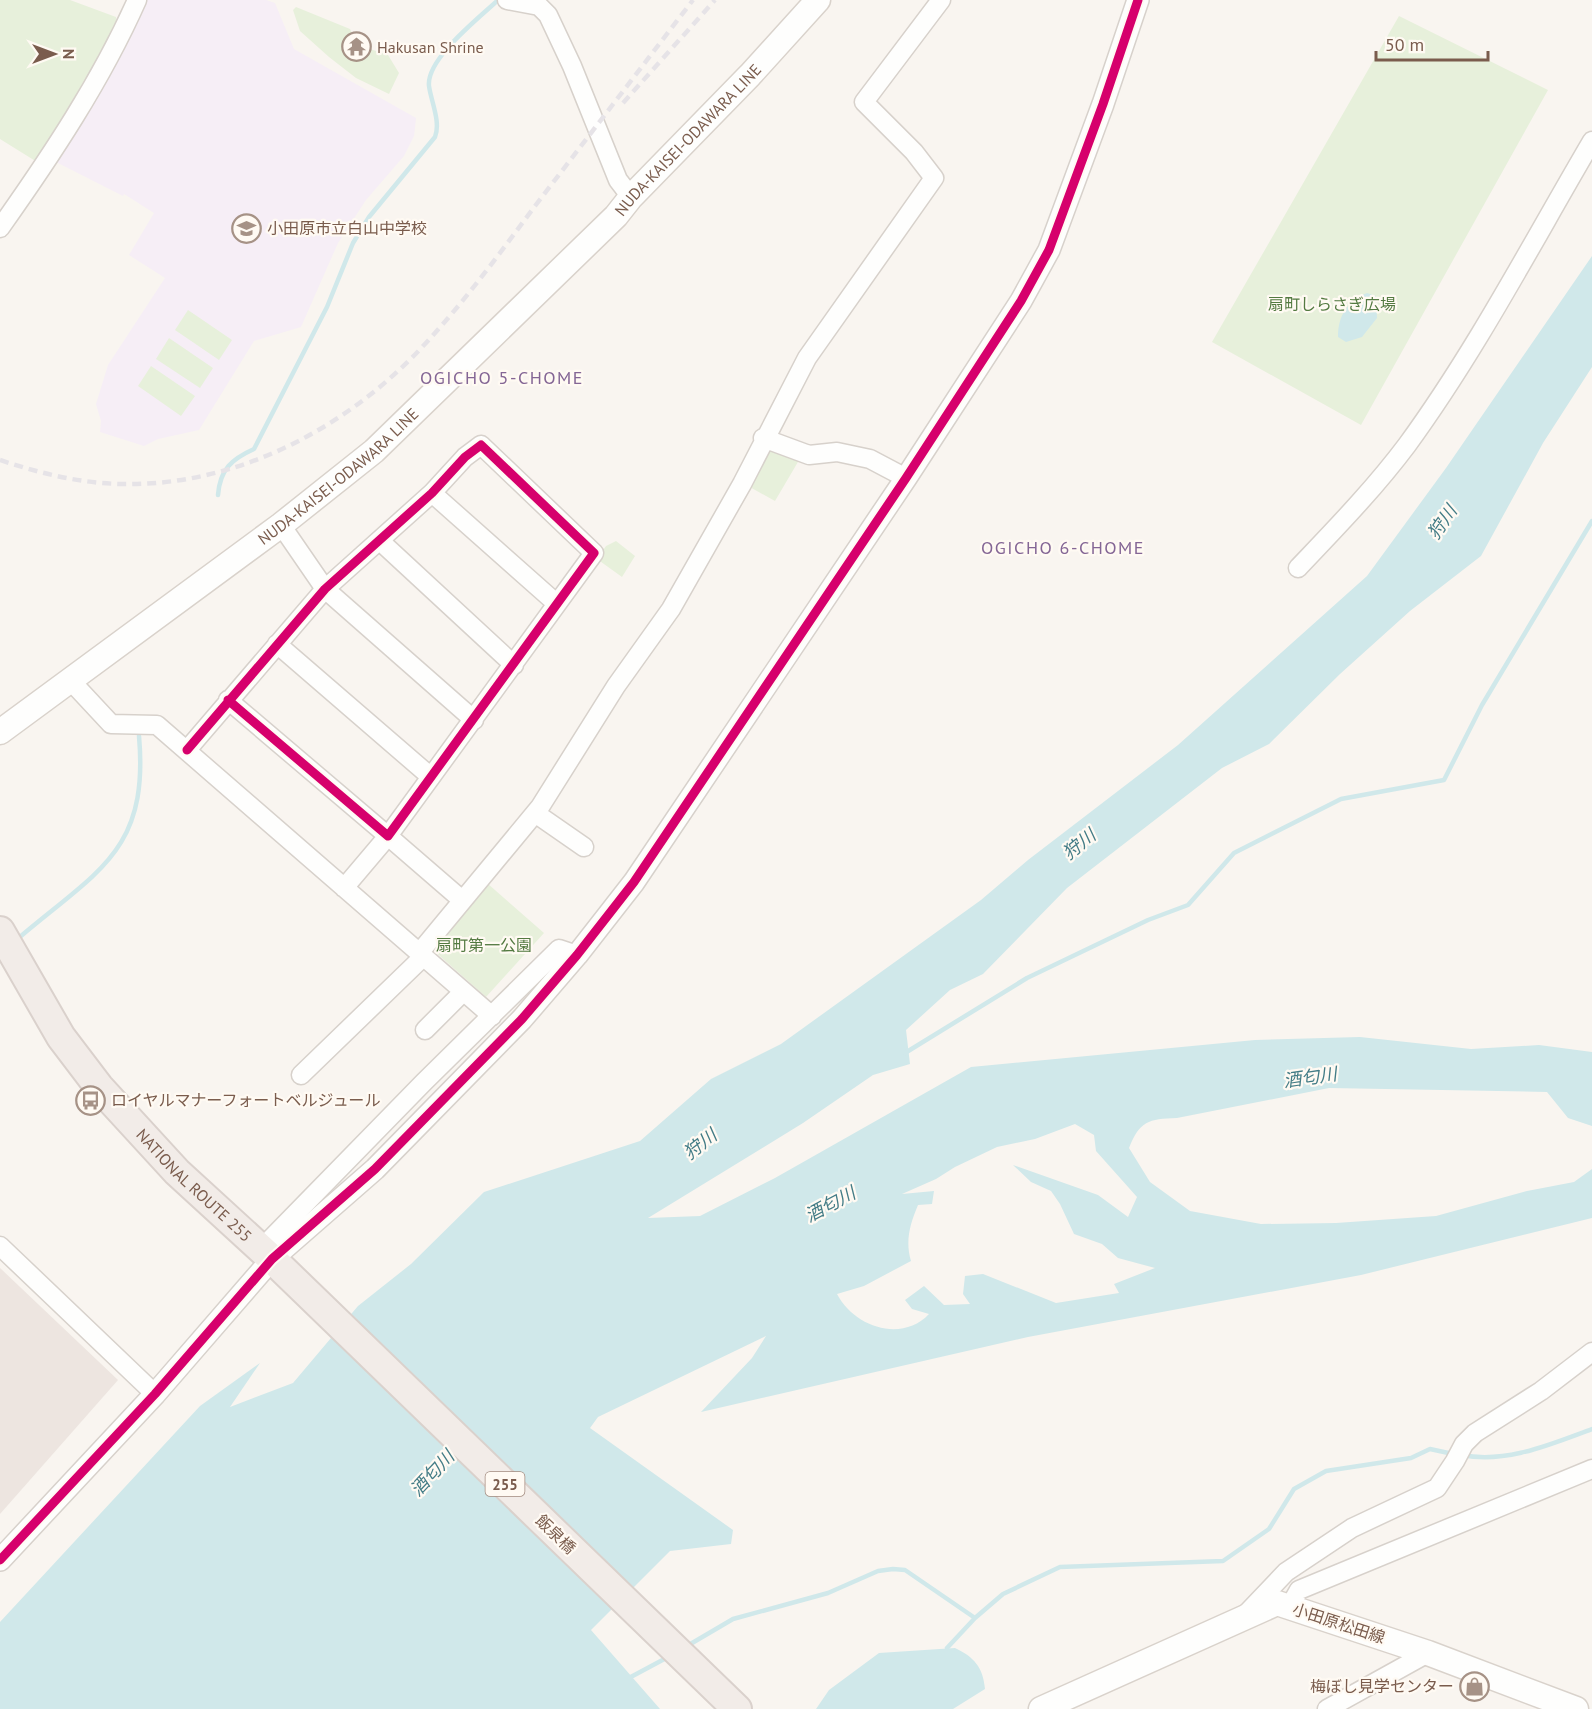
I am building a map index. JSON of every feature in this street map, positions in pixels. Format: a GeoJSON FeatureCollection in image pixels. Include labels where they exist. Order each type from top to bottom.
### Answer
{"type":"FeatureCollection","features":[{"type":"Feature","properties":{"kind":"highway","name":"NATIONAL ROUTE 255"},"geometry":{"type":"LineString","coordinates":[[0,931],[61,1037],[99,1087],[177,1172],[266,1255]]}},
{"type":"Feature","properties":{"kind":"highway","name":"飯泉橋"},"geometry":{"type":"LineString","coordinates":[[266,1255],[737,1709]]}},
{"type":"Feature","properties":{"kind":"main road","name":"NUDA-KAISEI-ODAWARA LINE"},"geometry":{"type":"LineString","coordinates":[[0,732],[281,525],[374,451],[616,216],[631,197],[750,75],[818,0]]}},
{"type":"Feature","properties":{"kind":"main road","name":"小田原松田線"},"geometry":{"type":"LineString","coordinates":[[1041,1709],[1277,1603],[1428,1653],[1576,1709]]}},
{"type":"Feature","properties":{"kind":"street"},"geometry":{"type":"LineString","coordinates":[[0,228],[41,170],[88,94],[137,0]]}},
{"type":"Feature","properties":{"kind":"street"},"geometry":{"type":"LineString","coordinates":[[507,0],[539,6],[548,15],[572,66],[618,180],[631,197]]}},
{"type":"Feature","properties":{"kind":"street"},"geometry":{"type":"LineString","coordinates":[[301,1075],[422,954],[462,900],[536,813],[616,686],[671,609],[742,484],[763,438],[807,358],[934,178],[914,152],[864,102],[941,0]]}},
{"type":"Feature","properties":{"kind":"street"},"geometry":{"type":"LineString","coordinates":[[266,1255],[375,1168],[522,1019],[577,955],[634,882],[906,478],[1021,301],[1049,249],[1103,104],[1138,0]]}},
{"type":"Feature","properties":{"kind":"street"},"geometry":{"type":"LineString","coordinates":[[1298,568],[1354,510],[1407,444],[1474,345],[1592,141]]}},
{"type":"Feature","properties":{"kind":"street"},"geometry":{"type":"LineString","coordinates":[[763,438],[810,455],[837,452],[870,459],[906,478]]}},
{"type":"Feature","properties":{"kind":"street"},"geometry":{"type":"LineString","coordinates":[[187,750],[325,589],[432,493],[465,456],[481,445],[594,553],[388,836],[344,888]]}},
{"type":"Feature","properties":{"kind":"street"},"geometry":{"type":"LineString","coordinates":[[432,493],[556,603]]}},
{"type":"Feature","properties":{"kind":"street"},"geometry":{"type":"LineString","coordinates":[[281,525],[325,589],[474,720]]}},
{"type":"Feature","properties":{"kind":"street"},"geometry":{"type":"LineString","coordinates":[[380,541],[514,664]]}},
{"type":"Feature","properties":{"kind":"street"},"geometry":{"type":"LineString","coordinates":[[277,644],[431,777]]}},
{"type":"Feature","properties":{"kind":"street"},"geometry":{"type":"LineString","coordinates":[[70,680],[111,724],[157,725],[492,1016]]}},
{"type":"Feature","properties":{"kind":"street"},"geometry":{"type":"LineString","coordinates":[[228,700],[462,900]]}},
{"type":"Feature","properties":{"kind":"street"},"geometry":{"type":"LineString","coordinates":[[536,813],[584,847]]}},
{"type":"Feature","properties":{"kind":"street"},"geometry":{"type":"LineString","coordinates":[[0,1560],[155,1394],[266,1255],[424,1082],[558,949],[577,955]]}},
{"type":"Feature","properties":{"kind":"street"},"geometry":{"type":"LineString","coordinates":[[425,1030],[463,992]]}},
{"type":"Feature","properties":{"kind":"street"},"geometry":{"type":"LineString","coordinates":[[0,1246],[155,1394]]}},
{"type":"Feature","properties":{"kind":"street"},"geometry":{"type":"LineString","coordinates":[[1242,1618],[1286,1572],[1352,1528],[1437,1488],[1464,1444],[1475,1433],[1540,1391],[1592,1352]]}},
{"type":"Feature","properties":{"kind":"street"},"geometry":{"type":"LineString","coordinates":[[1290,1606],[1299,1590],[1592,1469]]}},
{"type":"Feature","properties":{"kind":"street"},"geometry":{"type":"LineString","coordinates":[[1327,1709],[1428,1653]]}},
{"type":"Feature","properties":{"kind":"shaded area","name":"小田原市立白山中学校"},"geometry":{"type":"Polygon","coordinates":[[[145,0],[266,0],[275,3],[294,49],[416,118],[414,136],[404,156],[366,200],[338,243],[301,327],[254,341],[199,430],[158,439],[144,446],[100,432],[101,421],[96,404],[108,365],[165,278],[129,255],[154,213],[124,194],[123,196],[56,162],[133,29],[145,0]]]}},
{"type":"Feature","properties":{"kind":"shaded area"},"geometry":{"type":"Polygon","coordinates":[[[0,1268],[118,1380],[0,1514],[0,1268]]]}},
{"type":"Feature","properties":{"kind":"green space"},"geometry":{"type":"Polygon","coordinates":[[[0,0],[70,0],[116,17],[117,22],[79,96],[37,162],[0,139],[0,0]]]}},
{"type":"Feature","properties":{"kind":"green space"},"geometry":{"type":"Polygon","coordinates":[[[296,7],[350,29],[358,45],[388,55],[399,73],[389,94],[356,78],[300,31],[293,10],[296,7]]]}},
{"type":"Feature","properties":{"kind":"green space","name":"扇町しらさぎ広場"},"geometry":{"type":"Polygon","coordinates":[[[1399,16],[1548,90],[1361,425],[1212,342],[1399,16]]]}},
{"type":"Feature","properties":{"kind":"green space"},"geometry":{"type":"Polygon","coordinates":[[[188,310],[232,340],[219,360],[175,330],[188,310]]]}},
{"type":"Feature","properties":{"kind":"green space"},"geometry":{"type":"Polygon","coordinates":[[[169,338],[213,368],[200,388],[156,359],[169,338]]]}},
{"type":"Feature","properties":{"kind":"green space"},"geometry":{"type":"Polygon","coordinates":[[[151,366],[195,396],[181,416],[138,386],[151,366]]]}},
{"type":"Feature","properties":{"kind":"green space"},"geometry":{"type":"Polygon","coordinates":[[[768,441],[805,450],[775,501],[748,486],[768,441]]]}},
{"type":"Feature","properties":{"kind":"green space"},"geometry":{"type":"Polygon","coordinates":[[[616,541],[635,556],[622,577],[597,559],[606,546],[616,541]]]}},
{"type":"Feature","properties":{"kind":"green space","name":"扇町第一公園"},"geometry":{"type":"Polygon","coordinates":[[[487,883],[544,933],[486,997],[432,949],[487,883]]]}},
{"type":"Feature","properties":{"kind":"water"},"geometry":{"type":"Polygon","coordinates":[[[1592,256],[1592,367],[1543,443],[1481,556],[1410,611],[1340,674],[1269,744],[1222,768],[1067,888],[983,974],[950,990],[906,1030],[910,1064],[873,1075],[803,1123],[648,1218],[700,1216],[775,1178],[971,1067],[1255,1040],[1360,1037],[1471,1049],[1539,1045],[1592,1052],[1592,1126],[1568,1118],[1547,1092],[1329,1088],[1152,1121],[1141,1127],[1129,1148],[1150,1182],[1190,1211],[1261,1224],[1336,1223],[1436,1216],[1527,1191],[1574,1182],[1592,1169],[1592,1218],[1361,1275],[1028,1337],[701,1412],[752,1358],[766,1336],[598,1417],[590,1428],[733,1530],[731,1544],[670,1551],[591,1630],[660,1709],[0,1709],[0,1622],[200,1406],[260,1363],[230,1407],[293,1383],[358,1306],[411,1264],[484,1192],[640,1141],[711,1079],[781,1044],[981,900],[1028,860],[1178,745],[1367,576],[1446,468],[1592,256]],[[1075,1124],[1035,1139],[997,1147],[902,1194],[934,1191],[932,1204],[918,1205],[913,1219],[908,1240],[911,1261],[864,1286],[837,1294],[845,1306],[866,1322],[893,1329],[906,1328],[918,1323],[929,1314],[912,1309],[905,1300],[924,1286],[944,1305],[970,1304],[963,1294],[965,1276],[983,1274],[1056,1303],[1119,1293],[1114,1284],[1155,1268],[1118,1258],[1102,1244],[1074,1234],[1060,1204],[1051,1191],[1031,1182],[1013,1165],[1098,1195],[1128,1217],[1137,1197],[1096,1151],[1094,1135],[1075,1124]]]}},
{"type":"Feature","properties":{"kind":"water"},"geometry":{"type":"Polygon","coordinates":[[[1367,293],[1376,296],[1377,318],[1362,337],[1346,342],[1338,337],[1342,316],[1354,300],[1367,293]]]}},
{"type":"Feature","properties":{"kind":"water"},"geometry":{"type":"Polygon","coordinates":[[[955,1648],[972,1659],[980,1669],[985,1689],[953,1709],[816,1709],[829,1690],[879,1653],[955,1648]]]}},
{"type":"Feature","properties":{"kind":"waterway"},"geometry":{"type":"LineString","coordinates":[[218,495],[221,478],[228,466],[254,449],[327,307],[353,243],[369,217],[435,137],[437,125],[429,86],[430,75],[436,64],[455,40],[498,0]]}},
{"type":"Feature","properties":{"kind":"waterway"},"geometry":{"type":"LineString","coordinates":[[905,1053],[1027,978],[1148,920],[1188,905],[1234,853],[1341,799],[1444,780],[1482,705],[1592,521]]}},
{"type":"Feature","properties":{"kind":"waterway"},"geometry":{"type":"LineString","coordinates":[[21,936],[95,874],[113,854],[127,832],[136,806],[140,775],[139,736]]}},
{"type":"Feature","properties":{"kind":"waterway"},"geometry":{"type":"LineString","coordinates":[[1462,1455],[1479,1457],[1512,1455],[1592,1429]]}},
{"type":"Feature","properties":{"kind":"waterway"},"geometry":{"type":"LineString","coordinates":[[687,1646],[733,1619],[828,1593],[878,1571],[905,1570],[975,1618],[1003,1594],[1060,1567],[1223,1561],[1269,1529],[1294,1489],[1326,1471],[1411,1458],[1430,1449],[1453,1454]]}},
{"type":"Feature","properties":{"kind":"waterway"},"geometry":{"type":"LineString","coordinates":[[947,1648],[975,1618]]}},
{"type":"Feature","properties":{"kind":"waterway"},"geometry":{"type":"LineString","coordinates":[[627,1679],[670,1656]]}},
{"type":"Feature","properties":{"kind":"railway"},"geometry":{"type":"LineString","coordinates":[[0,460],[50,475],[102,483],[148,484],[192,478],[236,467],[278,451],[319,430],[357,405],[393,376],[454,311],[693,0]]}},
{"type":"Feature","properties":{"kind":"railway"},"geometry":{"type":"LineString","coordinates":[[623,103],[715,0]]}},
{"type":"Feature","properties":{"kind":"cycle path"},"geometry":{"type":"LineString","coordinates":[[0,1560],[155,1394],[272,1259],[375,1169],[522,1019],[577,955],[634,882],[906,478],[1021,301],[1049,250],[1103,104],[1138,0]]}},
{"type":"Feature","properties":{"kind":"cycle path"},"geometry":{"type":"LineString","coordinates":[[187,750],[325,589],[432,493],[465,457],[481,445],[594,553],[388,836],[228,700]]}},
{"type":"Feature","properties":{"kind":"place","name":"Hakusan Shrine"},"geometry":{"type":"Point","coordinates":[356,47]}},
{"type":"Feature","properties":{"kind":"place","name":"小田原市立白山中学校"},"geometry":{"type":"Point","coordinates":[246,228]}},
{"type":"Feature","properties":{"kind":"place","name":"ロイヤルマナーフォートベルジュール"},"geometry":{"type":"Point","coordinates":[90,1100]}},
{"type":"Feature","properties":{"kind":"place","name":"梅ぼし見学センター"},"geometry":{"type":"Point","coordinates":[1475,1686]}},
{"type":"Feature","properties":{"kind":"district","name":"OGICHO 5-CHOME"},"geometry":{"type":"Point","coordinates":[502,377]}},
{"type":"Feature","properties":{"kind":"district","name":"OGICHO 6-CHOME"},"geometry":{"type":"Point","coordinates":[1063,547]}},
{"type":"Feature","properties":{"kind":"water label","name":"狩川"},"geometry":{"type":"Point","coordinates":[1442,522]}},
{"type":"Feature","properties":{"kind":"water label","name":"狩川"},"geometry":{"type":"Point","coordinates":[1079,844]}},
{"type":"Feature","properties":{"kind":"water label","name":"酒匂川"},"geometry":{"type":"Point","coordinates":[1310,1077]}},
{"type":"Feature","properties":{"kind":"water label","name":"狩川"},"geometry":{"type":"Point","coordinates":[700,1144]}},
{"type":"Feature","properties":{"kind":"water label","name":"酒匂川"},"geometry":{"type":"Point","coordinates":[830,1204]}},
{"type":"Feature","properties":{"kind":"water label","name":"酒匂川"},"geometry":{"type":"Point","coordinates":[432,1473]}}]}
